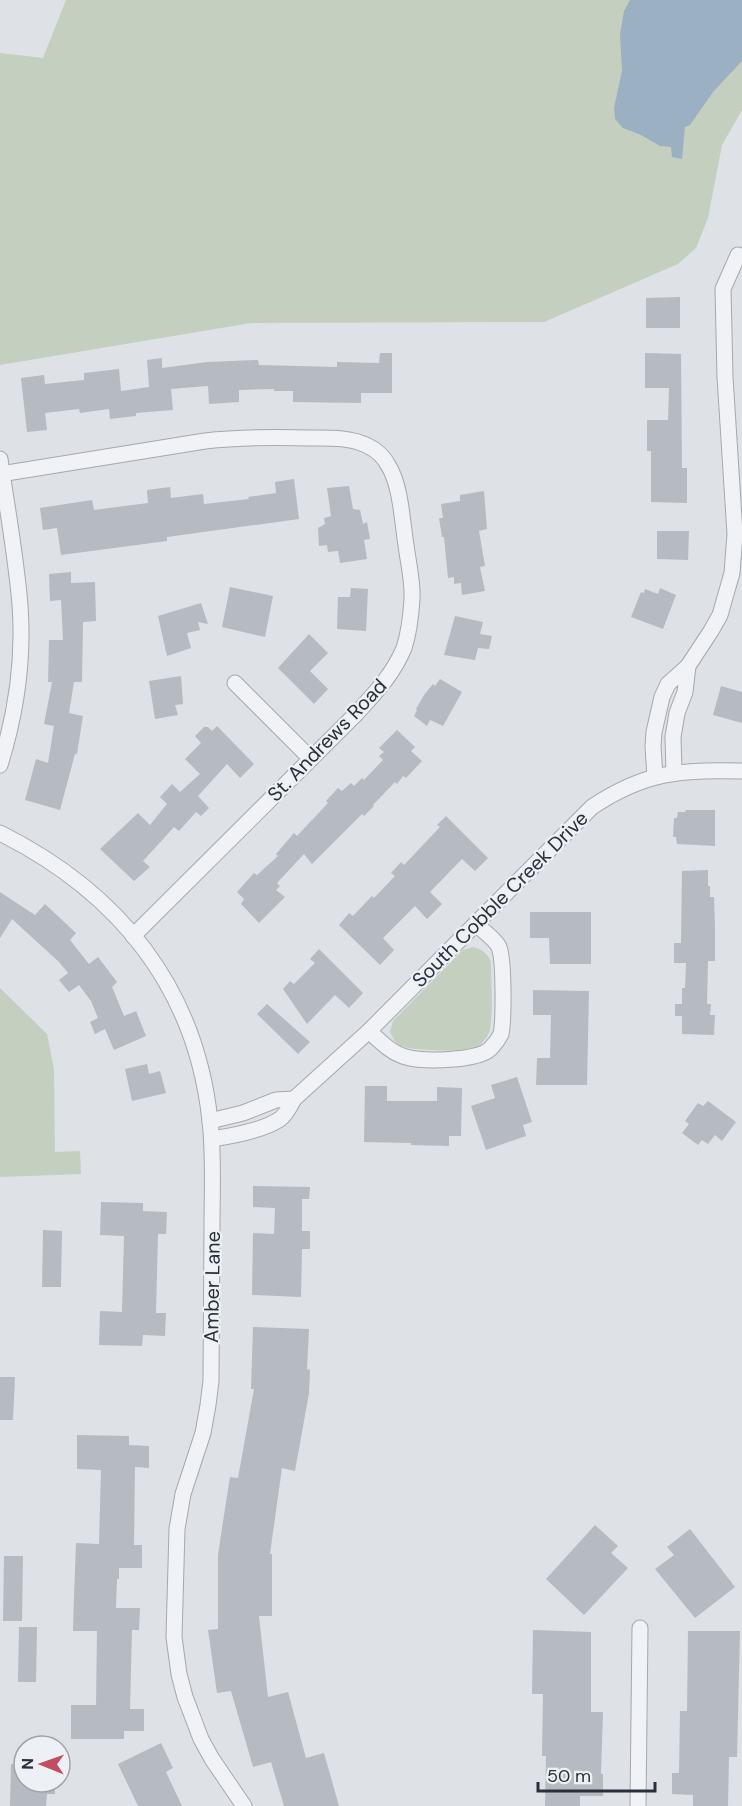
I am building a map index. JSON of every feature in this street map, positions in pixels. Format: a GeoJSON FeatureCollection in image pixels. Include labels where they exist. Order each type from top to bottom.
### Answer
{"type":"FeatureCollection","features":[{"type":"Feature","properties":{"kind":"street"},"geometry":{"type":"LineString","coordinates":[[655,777],[652,758],[653,739],[662,697],[668,684],[688,666],[720,615],[732,573],[735,534],[725,388],[723,289],[738,255]]}},
{"type":"Feature","properties":{"kind":"street","name":"St. Andrews Road"},"geometry":{"type":"LineString","coordinates":[[1,469],[234,438],[343,439],[371,447],[383,457],[396,484],[412,597],[410,623],[396,666],[356,714],[133,936]]}},
{"type":"Feature","properties":{"kind":"street"},"geometry":{"type":"LineString","coordinates":[[0,765],[7,743],[18,688],[21,651],[20,607],[15,561],[1,469]]}},
{"type":"Feature","properties":{"kind":"street"},"geometry":{"type":"LineString","coordinates":[[674,772],[673,736],[677,713],[685,692],[688,666]]}},
{"type":"Feature","properties":{"kind":"street"},"geometry":{"type":"LineString","coordinates":[[235,684],[311,759]]}},
{"type":"Feature","properties":{"kind":"street","name":"South Cobble Creek Drive"},"geometry":{"type":"LineString","coordinates":[[212,1139],[245,1132],[281,1119],[294,1099],[369,1031],[592,807],[616,791],[674,772],[742,771]]}},
{"type":"Feature","properties":{"kind":"street","name":"Amber Lane"},"geometry":{"type":"LineString","coordinates":[[0,833],[37,852],[76,880],[100,900],[133,936],[174,994],[199,1059],[212,1139],[210,1389],[203,1433],[183,1494],[177,1529],[174,1637],[185,1697],[201,1739],[244,1806]]}},
{"type":"Feature","properties":{"kind":"street"},"geometry":{"type":"LineString","coordinates":[[369,1031],[393,1051],[405,1057],[417,1059],[465,1059],[480,1055],[491,1048],[500,1035],[503,961],[498,945],[476,924]]}},
{"type":"Feature","properties":{"kind":"street"},"geometry":{"type":"LineString","coordinates":[[210,1121],[243,1113],[276,1100],[294,1099]]}},
{"type":"Feature","properties":{"kind":"street"},"geometry":{"type":"LineString","coordinates":[[638,1806],[640,1628]]}},
{"type":"Feature","properties":{"kind":"green space"},"geometry":{"type":"Polygon","coordinates":[[[66,0],[742,0],[742,110],[722,145],[708,218],[696,248],[678,264],[544,322],[251,323],[0,365],[0,53],[43,58],[66,0]]]}},
{"type":"Feature","properties":{"kind":"green space"},"geometry":{"type":"Polygon","coordinates":[[[473,947],[484,952],[491,962],[491,1021],[485,1039],[475,1048],[460,1050],[416,1049],[399,1045],[390,1032],[393,1021],[463,950],[473,947]]]}},
{"type":"Feature","properties":{"kind":"green space"},"geometry":{"type":"Polygon","coordinates":[[[0,988],[47,1034],[54,1069],[55,1152],[80,1151],[81,1174],[0,1177],[0,988]]]}},
{"type":"Feature","properties":{"kind":"water"},"geometry":{"type":"Polygon","coordinates":[[[630,0],[742,0],[742,61],[713,92],[690,125],[685,127],[682,159],[672,157],[671,147],[660,146],[623,128],[615,119],[614,108],[622,71],[620,34],[624,11],[630,0]]]}},
{"type":"Feature","properties":{"kind":"building"},"geometry":{"type":"Polygon","coordinates":[[[680,297],[680,328],[646,328],[646,298],[680,297]]]}},
{"type":"Feature","properties":{"kind":"building"},"geometry":{"type":"Polygon","coordinates":[[[380,353],[392,353],[392,393],[361,393],[361,403],[293,402],[293,391],[274,391],[274,389],[239,390],[239,402],[209,404],[208,386],[171,389],[173,410],[136,413],[136,416],[110,419],[109,409],[80,413],[79,409],[45,413],[47,430],[27,432],[21,378],[44,375],[45,384],[84,380],[84,373],[119,369],[121,391],[149,387],[147,360],[162,358],[162,368],[207,362],[258,360],[259,365],[337,367],[337,362],[379,363],[380,353]]]}},
{"type":"Feature","properties":{"kind":"building"},"geometry":{"type":"Polygon","coordinates":[[[645,353],[681,354],[682,468],[687,468],[687,503],[651,502],[651,451],[647,451],[647,420],[668,420],[669,388],[645,388],[645,353]]]}},
{"type":"Feature","properties":{"kind":"building"},"geometry":{"type":"Polygon","coordinates":[[[294,479],[299,519],[167,537],[167,541],[61,555],[57,528],[43,530],[40,508],[92,500],[94,510],[148,503],[147,490],[170,487],[171,498],[203,494],[204,504],[249,499],[248,497],[276,493],[275,482],[294,479]]]}},
{"type":"Feature","properties":{"kind":"building"},"geometry":{"type":"Polygon","coordinates":[[[349,486],[353,509],[360,510],[363,524],[367,522],[370,539],[364,540],[367,559],[340,563],[338,551],[328,552],[327,545],[319,546],[318,528],[325,524],[324,518],[331,516],[327,488],[349,486]]]}},
{"type":"Feature","properties":{"kind":"building"},"geometry":{"type":"Polygon","coordinates":[[[484,491],[487,529],[479,531],[485,566],[480,567],[485,591],[462,595],[461,583],[454,584],[454,577],[448,578],[444,537],[442,537],[439,518],[443,518],[441,504],[460,501],[460,495],[484,491]]]}},
{"type":"Feature","properties":{"kind":"building"},"geometry":{"type":"Polygon","coordinates":[[[657,531],[689,531],[688,560],[657,559],[657,531]]]}},
{"type":"Feature","properties":{"kind":"building"},"geometry":{"type":"Polygon","coordinates":[[[71,572],[71,583],[95,582],[96,621],[83,622],[82,682],[74,682],[69,713],[83,716],[77,754],[75,754],[60,810],[25,800],[36,759],[48,763],[54,726],[44,724],[52,682],[48,682],[49,640],[63,640],[61,600],[50,601],[49,574],[71,572]]]}},
{"type":"Feature","properties":{"kind":"building"},"geometry":{"type":"Polygon","coordinates":[[[230,587],[273,596],[265,637],[222,627],[230,587]]]}},
{"type":"Feature","properties":{"kind":"building"},"geometry":{"type":"Polygon","coordinates":[[[351,588],[368,589],[366,631],[337,629],[338,597],[350,597],[351,588]]]}},
{"type":"Feature","properties":{"kind":"building"},"geometry":{"type":"Polygon","coordinates":[[[660,588],[676,595],[663,629],[631,617],[641,592],[644,593],[645,589],[658,594],[660,588]]]}},
{"type":"Feature","properties":{"kind":"building"},"geometry":{"type":"Polygon","coordinates":[[[201,603],[208,624],[198,622],[200,630],[187,633],[191,648],[167,656],[158,616],[201,603]]]}},
{"type":"Feature","properties":{"kind":"building"},"geometry":{"type":"Polygon","coordinates":[[[455,616],[483,622],[480,634],[492,636],[489,649],[478,648],[475,660],[444,655],[455,616]]]}},
{"type":"Feature","properties":{"kind":"building"},"geometry":{"type":"Polygon","coordinates":[[[309,634],[328,653],[310,671],[328,689],[314,704],[278,668],[309,634]]]}},
{"type":"Feature","properties":{"kind":"building"},"geometry":{"type":"Polygon","coordinates":[[[181,676],[183,704],[175,705],[178,715],[155,719],[149,681],[181,676]]]}},
{"type":"Feature","properties":{"kind":"building"},"geometry":{"type":"Polygon","coordinates":[[[440,679],[462,692],[443,726],[430,720],[427,726],[414,716],[424,695],[440,679]]]}},
{"type":"Feature","properties":{"kind":"building"},"geometry":{"type":"Polygon","coordinates":[[[721,686],[742,692],[742,723],[713,715],[721,686]]]}},
{"type":"Feature","properties":{"kind":"building"},"geometry":{"type":"Polygon","coordinates":[[[217,726],[254,764],[240,778],[227,764],[198,796],[209,808],[201,816],[196,812],[179,831],[174,827],[143,861],[150,867],[134,881],[100,849],[138,813],[150,825],[167,804],[160,797],[172,784],[180,792],[200,774],[185,759],[201,743],[195,736],[204,727],[212,731],[217,726]]]}},
{"type":"Feature","properties":{"kind":"building"},"geometry":{"type":"Polygon","coordinates":[[[397,730],[415,747],[411,751],[422,761],[406,778],[403,776],[397,784],[395,782],[364,816],[362,814],[312,864],[304,854],[277,883],[280,886],[276,890],[285,897],[259,923],[241,904],[244,899],[237,892],[254,873],[257,875],[278,856],[276,854],[294,833],[297,836],[328,803],[326,801],[338,788],[342,791],[351,783],[354,786],[362,778],[364,780],[383,760],[379,756],[384,752],[379,748],[397,730]]]}},
{"type":"Feature","properties":{"kind":"building"},"geometry":{"type":"Polygon","coordinates":[[[715,810],[715,846],[677,844],[676,837],[673,837],[674,818],[677,818],[678,812],[715,810]]]}},
{"type":"Feature","properties":{"kind":"building"},"geometry":{"type":"Polygon","coordinates":[[[446,816],[488,858],[475,871],[462,859],[430,892],[442,904],[427,919],[415,906],[383,938],[394,950],[380,965],[339,925],[349,913],[353,916],[372,896],[374,898],[395,876],[391,873],[401,862],[404,865],[440,827],[437,825],[446,816]]]}},
{"type":"Feature","properties":{"kind":"building"},"geometry":{"type":"Polygon","coordinates":[[[708,870],[710,897],[714,897],[715,961],[708,961],[707,1004],[711,1004],[710,1015],[715,1015],[714,1035],[682,1034],[682,1016],[675,1016],[675,1004],[682,1004],[686,963],[674,963],[674,943],[681,943],[682,871],[708,870]]]}},
{"type":"Feature","properties":{"kind":"building"},"geometry":{"type":"Polygon","coordinates":[[[0,892],[35,915],[45,904],[76,933],[70,940],[89,964],[98,957],[117,982],[112,987],[124,1016],[136,1011],[146,1036],[114,1050],[105,1029],[95,1034],[90,1022],[98,1018],[91,1001],[79,985],[69,992],[59,980],[68,973],[59,962],[12,919],[0,938],[0,892]]]}},
{"type":"Feature","properties":{"kind":"building"},"geometry":{"type":"Polygon","coordinates":[[[530,912],[591,912],[591,964],[550,964],[549,938],[530,938],[530,912]]]}},
{"type":"Feature","properties":{"kind":"building"},"geometry":{"type":"Polygon","coordinates":[[[319,949],[363,993],[349,1008],[335,995],[307,1024],[283,989],[290,981],[294,984],[315,963],[310,959],[319,949]]]}},
{"type":"Feature","properties":{"kind":"building"},"geometry":{"type":"Polygon","coordinates":[[[533,990],[589,991],[587,1085],[536,1085],[537,1058],[550,1058],[551,1015],[533,1015],[533,990]]]}},
{"type":"Feature","properties":{"kind":"building"},"geometry":{"type":"Polygon","coordinates":[[[267,1004],[310,1042],[298,1054],[257,1014],[267,1004]]]}},
{"type":"Feature","properties":{"kind":"building"},"geometry":{"type":"Polygon","coordinates":[[[147,1064],[149,1074],[160,1071],[166,1093],[132,1101],[125,1069],[147,1064]]]}},
{"type":"Feature","properties":{"kind":"building"},"geometry":{"type":"Polygon","coordinates":[[[517,1077],[532,1122],[523,1125],[526,1136],[486,1150],[471,1106],[495,1098],[491,1085],[517,1077]]]}},
{"type":"Feature","properties":{"kind":"building"},"geometry":{"type":"Polygon","coordinates":[[[365,1086],[387,1086],[387,1101],[437,1101],[437,1087],[462,1088],[461,1136],[449,1136],[449,1146],[364,1142],[365,1086]]]}},
{"type":"Feature","properties":{"kind":"building"},"geometry":{"type":"Polygon","coordinates":[[[708,1101],[736,1122],[722,1141],[715,1135],[708,1144],[702,1140],[698,1145],[682,1133],[689,1124],[685,1121],[698,1103],[703,1106],[708,1101]]]}},
{"type":"Feature","properties":{"kind":"building"},"geometry":{"type":"Polygon","coordinates":[[[253,1186],[310,1187],[309,1199],[302,1199],[302,1231],[310,1231],[310,1249],[302,1249],[301,1297],[252,1295],[253,1233],[274,1234],[275,1208],[253,1207],[253,1186]]]}},
{"type":"Feature","properties":{"kind":"building"},"geometry":{"type":"Polygon","coordinates":[[[101,1202],[143,1203],[143,1211],[167,1212],[166,1234],[158,1234],[156,1313],[166,1313],[165,1336],[143,1335],[142,1346],[99,1345],[100,1311],[122,1312],[124,1236],[100,1235],[101,1202]]]}},
{"type":"Feature","properties":{"kind":"building"},"geometry":{"type":"Polygon","coordinates":[[[43,1230],[62,1231],[61,1287],[42,1287],[43,1230]]]}},
{"type":"Feature","properties":{"kind":"building"},"geometry":{"type":"Polygon","coordinates":[[[253,1327],[309,1329],[307,1369],[310,1370],[309,1393],[295,1471],[282,1468],[270,1554],[272,1554],[272,1616],[259,1616],[268,1697],[288,1692],[306,1758],[324,1753],[339,1806],[284,1806],[271,1762],[253,1767],[231,1691],[217,1693],[208,1630],[218,1629],[218,1555],[224,1515],[230,1477],[238,1478],[254,1389],[251,1389],[253,1327]]]}},
{"type":"Feature","properties":{"kind":"building"},"geometry":{"type":"Polygon","coordinates":[[[0,1377],[15,1377],[13,1420],[0,1420],[0,1377]]]}},
{"type":"Feature","properties":{"kind":"building"},"geometry":{"type":"Polygon","coordinates":[[[77,1435],[129,1436],[129,1445],[149,1446],[149,1468],[135,1467],[134,1545],[142,1545],[142,1568],[119,1568],[119,1579],[117,1579],[116,1608],[140,1608],[139,1630],[132,1630],[130,1709],[144,1709],[144,1731],[124,1731],[124,1739],[72,1739],[71,1734],[71,1705],[96,1705],[97,1631],[73,1631],[76,1543],[99,1544],[101,1470],[77,1469],[77,1435]]]}},
{"type":"Feature","properties":{"kind":"building"},"geometry":{"type":"Polygon","coordinates":[[[595,1525],[618,1546],[611,1553],[628,1568],[584,1615],[546,1579],[595,1525]]]}},
{"type":"Feature","properties":{"kind":"building"},"geometry":{"type":"Polygon","coordinates":[[[690,1529],[735,1587],[695,1618],[655,1569],[674,1555],[667,1547],[690,1529]]]}},
{"type":"Feature","properties":{"kind":"building"},"geometry":{"type":"Polygon","coordinates":[[[4,1556],[23,1556],[22,1621],[3,1621],[4,1556]]]}},
{"type":"Feature","properties":{"kind":"building"},"geometry":{"type":"Polygon","coordinates":[[[19,1627],[37,1627],[36,1682],[18,1682],[19,1627]]]}},
{"type":"Feature","properties":{"kind":"building"},"geometry":{"type":"Polygon","coordinates":[[[533,1630],[591,1632],[591,1712],[603,1712],[601,1774],[603,1774],[603,1796],[580,1796],[580,1806],[545,1806],[546,1756],[542,1756],[543,1694],[532,1694],[533,1630]]]}},
{"type":"Feature","properties":{"kind":"building"},"geometry":{"type":"Polygon","coordinates":[[[688,1631],[740,1631],[737,1757],[729,1757],[728,1806],[693,1806],[693,1795],[672,1794],[672,1773],[679,1773],[680,1711],[687,1711],[688,1631]]]}},
{"type":"Feature","properties":{"kind":"building"},"geometry":{"type":"Polygon","coordinates":[[[161,1743],[173,1768],[166,1772],[182,1806],[138,1806],[118,1764],[161,1743]]]}},
{"type":"Feature","properties":{"kind":"building"},"geometry":{"type":"Polygon","coordinates":[[[12,1764],[12,1794],[47,1794],[46,1806],[10,1806],[12,1764]]]}}]}
